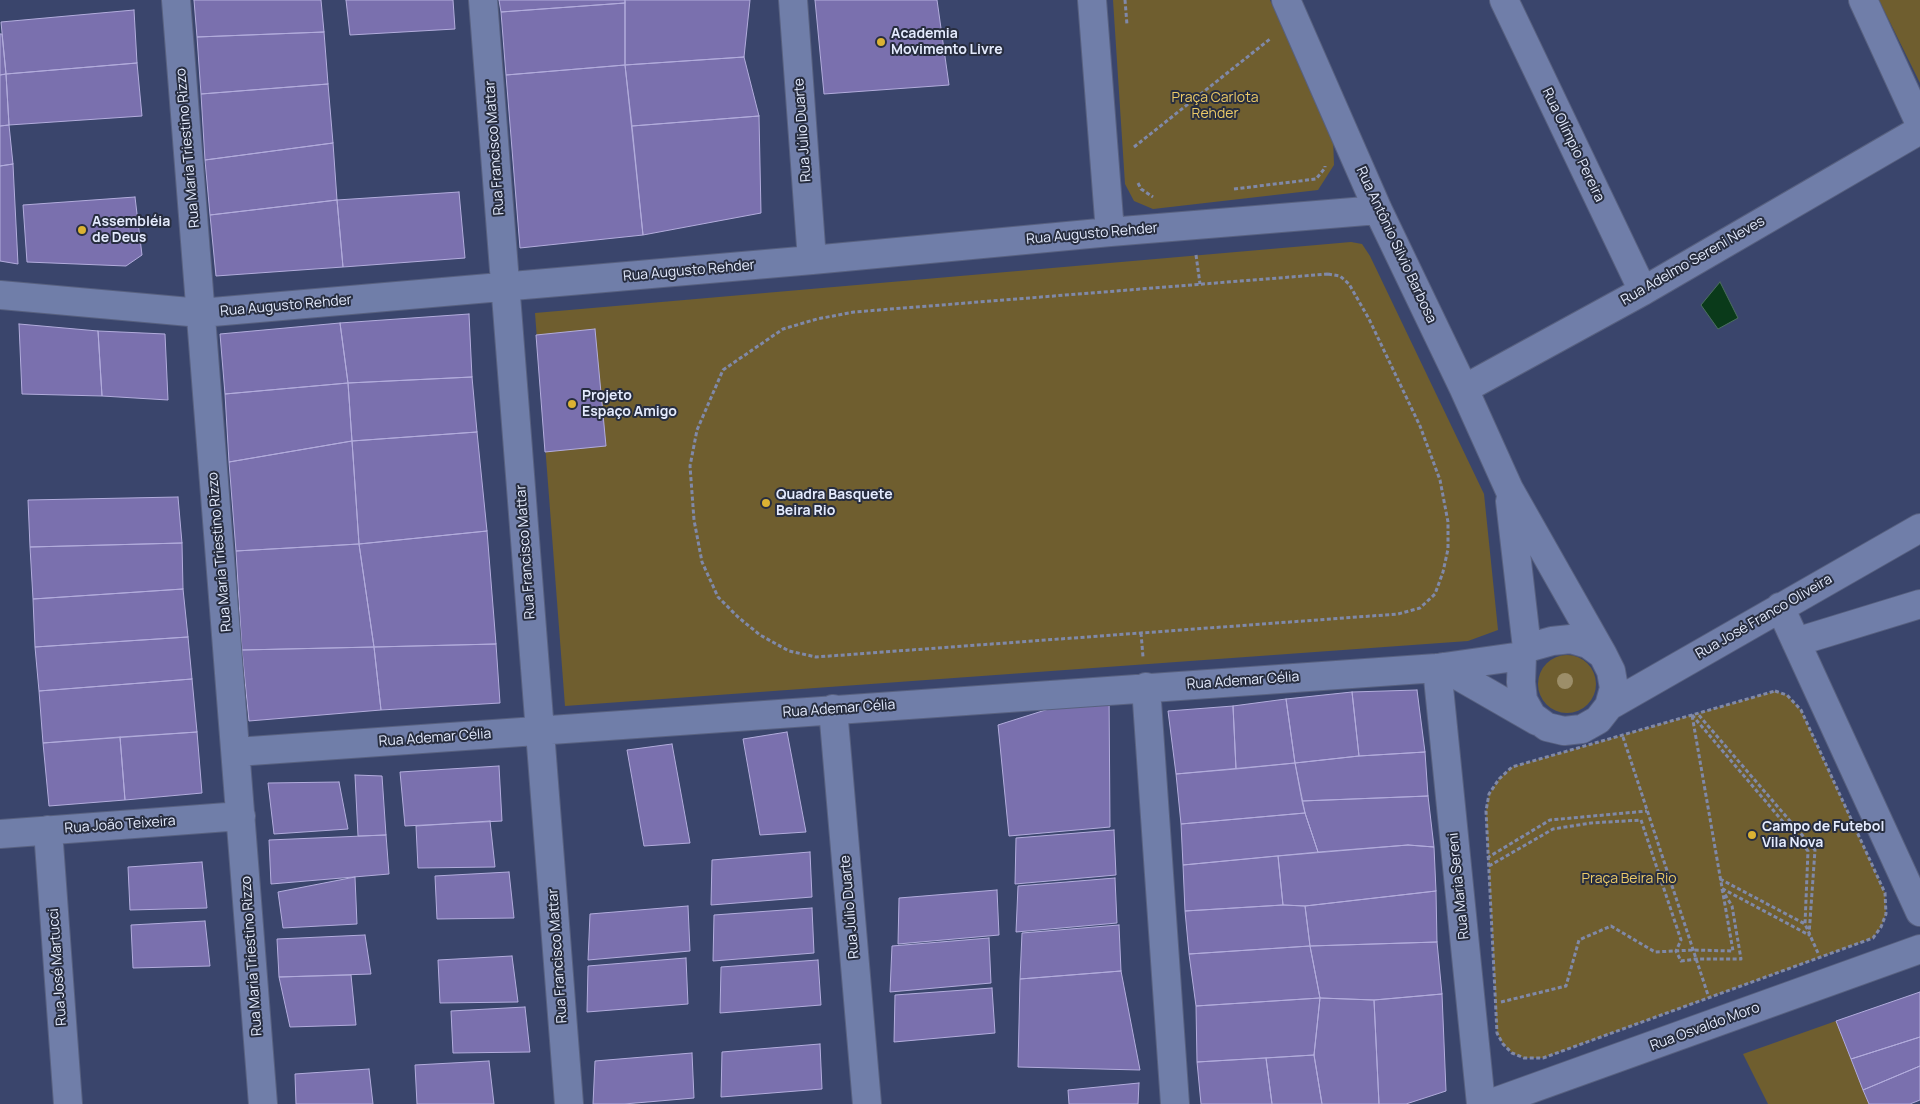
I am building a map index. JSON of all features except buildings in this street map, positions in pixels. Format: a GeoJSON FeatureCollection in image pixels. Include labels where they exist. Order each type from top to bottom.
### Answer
{"type":"FeatureCollection","features":[{"type":"Feature","properties":{"kind":"street","name":"Rua Maria Triestino Rizzo"},"geometry":{"type":"LineString","coordinates":[[176,0],[263,1104]]}},
{"type":"Feature","properties":{"kind":"street","name":"Rua Francisco Mattar"},"geometry":{"type":"LineString","coordinates":[[483,0],[569,1104]]}},
{"type":"Feature","properties":{"kind":"street","name":"Rua Júlio Duarte"},"geometry":{"type":"LineString","coordinates":[[793,0],[812,260]]}},
{"type":"Feature","properties":{"kind":"street"},"geometry":{"type":"LineString","coordinates":[[1092,0],[1110,232]]}},
{"type":"Feature","properties":{"kind":"street","name":"Rua Olímpio Pereira"},"geometry":{"type":"LineString","coordinates":[[1504,0],[1643,291]]}},
{"type":"Feature","properties":{"kind":"street"},"geometry":{"type":"LineString","coordinates":[[1862,0],[1920,124]]}},
{"type":"Feature","properties":{"kind":"street","name":"Rua Antônio Silvio Barbosa"},"geometry":{"type":"LineString","coordinates":[[1290,11],[1378,210],[1464,389],[1509,489]]}},
{"type":"Feature","properties":{"kind":"street","name":"Rua Adelmo Sereni Neves"},"geometry":{"type":"LineString","coordinates":[[1464,389],[1643,291],[1920,130]]}},
{"type":"Feature","properties":{"kind":"street","name":"Rua Augusto Rehder"},"geometry":{"type":"LineString","coordinates":[[0,296],[201,313],[1378,210]]}},
{"type":"Feature","properties":{"kind":"street"},"geometry":{"type":"LineString","coordinates":[[1509,489],[1525,652],[1521,682],[1523,700],[1532,716],[1547,727]]}},
{"type":"Feature","properties":{"kind":"street"},"geometry":{"type":"LineString","coordinates":[[1440,667],[1547,727],[1564,731],[1582,729],[1598,720],[1609,706],[1614,688],[1611,670],[1509,489]]}},
{"type":"Feature","properties":{"kind":"street","name":"Rua José Franco Oliveira"},"geometry":{"type":"LineString","coordinates":[[1609,706],[1920,528]]}},
{"type":"Feature","properties":{"kind":"street"},"geometry":{"type":"LineString","coordinates":[[1796,642],[1920,604]]}},
{"type":"Feature","properties":{"kind":"street"},"geometry":{"type":"LineString","coordinates":[[1780,607],[1920,912]]}},
{"type":"Feature","properties":{"kind":"street"},"geometry":{"type":"LineString","coordinates":[[1525,652],[1552,641],[1571,639],[1588,644],[1602,655]]}},
{"type":"Feature","properties":{"kind":"street","name":"Rua Ademar Célia"},"geometry":{"type":"LineString","coordinates":[[236,752],[834,709],[1145,675],[1440,667],[1525,652]]}},
{"type":"Feature","properties":{"kind":"street","name":"Rua Maria Sereni"},"geometry":{"type":"LineString","coordinates":[[1440,667],[1458,878],[1481,1104]]}},
{"type":"Feature","properties":{"kind":"street"},"geometry":{"type":"LineString","coordinates":[[1145,675],[1175,1104]]}},
{"type":"Feature","properties":{"kind":"street","name":"Rua Júlio Duarte"},"geometry":{"type":"LineString","coordinates":[[834,709],[867,1104]]}},
{"type":"Feature","properties":{"kind":"street","name":"Rua João Teixeira"},"geometry":{"type":"LineString","coordinates":[[0,834],[241,816]]}},
{"type":"Feature","properties":{"kind":"street","name":"Rua José Martucci"},"geometry":{"type":"LineString","coordinates":[[48,830],[68,1104]]}},
{"type":"Feature","properties":{"kind":"street","name":"Rua Osvaldo Moro"},"geometry":{"type":"LineString","coordinates":[[1489,1104],[1920,949]]}},
{"type":"Feature","properties":{"kind":"path"},"geometry":{"type":"LineString","coordinates":[[1134,155],[1133,147],[1290,11]]}},
{"type":"Feature","properties":{"kind":"path"},"geometry":{"type":"LineString","coordinates":[[1228,190],[1316,179],[1325,168]]}},
{"type":"Feature","properties":{"kind":"path"},"geometry":{"type":"LineString","coordinates":[[1136,178],[1141,189],[1154,197],[1162,196]]}},
{"type":"Feature","properties":{"kind":"path"},"geometry":{"type":"LineString","coordinates":[[1196,255],[1200,284]]}},
{"type":"Feature","properties":{"kind":"path"},"geometry":{"type":"LineString","coordinates":[[1328,274],[1340,276],[1349,284],[1369,319],[1420,426],[1440,480],[1448,522],[1448,549],[1443,572],[1435,594],[1420,608],[1398,614],[816,657],[788,651],[760,635],[738,617],[718,596],[702,562],[694,520],[690,466],[698,430],[723,370],[783,329],[817,319],[854,312],[1200,284],[1328,274]]}},
{"type":"Feature","properties":{"kind":"path"},"geometry":{"type":"LineString","coordinates":[[1141,633],[1145,675]]}},
{"type":"Feature","properties":{"kind":"path"},"geometry":{"type":"LineString","coordinates":[[1774,691],[1792,700],[1801,710],[1885,893],[1886,914],[1881,927],[1872,938],[1543,1058],[1524,1058],[1512,1052],[1503,1044],[1497,1033],[1486,811],[1489,794],[1498,779],[1512,768],[1692,715],[1774,691]]}},
{"type":"Feature","properties":{"kind":"path"},"geometry":{"type":"LineString","coordinates":[[1697,713],[1815,850],[1810,935],[1721,888]]}},
{"type":"Feature","properties":{"kind":"path"},"geometry":{"type":"LineString","coordinates":[[1495,1002],[1566,986],[1579,940],[1612,926],[1655,952],[1693,950],[1733,951],[1692,715]]}},
{"type":"Feature","properties":{"kind":"path"},"geometry":{"type":"LineString","coordinates":[[1692,715],[1808,851],[1804,924],[1720,879]]}},
{"type":"Feature","properties":{"kind":"path"},"geometry":{"type":"LineString","coordinates":[[1622,736],[1709,998]]}},
{"type":"Feature","properties":{"kind":"path"},"geometry":{"type":"LineString","coordinates":[[1458,878],[1488,857],[1550,820],[1647,811]]}},
{"type":"Feature","properties":{"kind":"path"},"geometry":{"type":"LineString","coordinates":[[1458,878],[1488,866],[1553,829],[1591,823],[1641,820],[1681,940],[1676,951]]}},
{"type":"Feature","properties":{"kind":"path"},"geometry":{"type":"LineString","coordinates":[[1676,951],[1681,961],[1741,959],[1732,906],[1721,888]]}},
{"type":"Feature","properties":{"kind":"green space","name":"Praça Carlota Rehder"},"geometry":{"type":"Polygon","coordinates":[[[1113,0],[1270,0],[1333,138],[1334,165],[1318,190],[1153,209],[1134,201],[1125,184],[1113,0]]]}},
{"type":"Feature","properties":{"kind":"green space"},"geometry":{"type":"Polygon","coordinates":[[[1879,0],[1920,0],[1920,83],[1879,0]]]}},
{"type":"Feature","properties":{"kind":"green space"},"geometry":{"type":"Polygon","coordinates":[[[1351,242],[1362,244],[1370,256],[1484,494],[1498,630],[1468,641],[565,706],[535,313],[1351,242]]]}},
{"type":"Feature","properties":{"kind":"green space"},"geometry":{"type":"Polygon","coordinates":[[[1567,655],[1578,657],[1591,668],[1596,684],[1594,695],[1583,708],[1567,713],[1556,711],[1543,700],[1538,684],[1540,673],[1551,660],[1567,655]]]}},
{"type":"Feature","properties":{"kind":"green space","name":"Praça Beira Rio"},"geometry":{"type":"Polygon","coordinates":[[[1775,691],[1787,695],[1801,710],[1885,893],[1886,914],[1881,927],[1873,938],[1543,1058],[1524,1058],[1512,1053],[1503,1044],[1497,1033],[1486,811],[1489,794],[1499,779],[1512,767],[1775,691]]]}},
{"type":"Feature","properties":{"kind":"green space"},"geometry":{"type":"Polygon","coordinates":[[[1836,1021],[1869,1104],[1768,1104],[1743,1054],[1836,1021]]]}},
{"type":"Feature","properties":{"kind":"shaded area"},"geometry":{"type":"Polygon","coordinates":[[[1720,282],[1738,318],[1718,329],[1701,305],[1720,282]]]}},
{"type":"Feature","properties":{"kind":"place","name":"Academia Movimento Livre"},"geometry":{"type":"Point","coordinates":[881,42]}},
{"type":"Feature","properties":{"kind":"place","name":"Assembléia de Deus"},"geometry":{"type":"Point","coordinates":[82,230]}},
{"type":"Feature","properties":{"kind":"place","name":"Projeto Espaço Amigo"},"geometry":{"type":"Point","coordinates":[572,404]}},
{"type":"Feature","properties":{"kind":"place","name":"Quadra Basquete Beira Rio"},"geometry":{"type":"Point","coordinates":[766,503]}},
{"type":"Feature","properties":{"kind":"place","name":"Campo de Futebol Vila Nova"},"geometry":{"type":"Point","coordinates":[1752,835]}}]}
